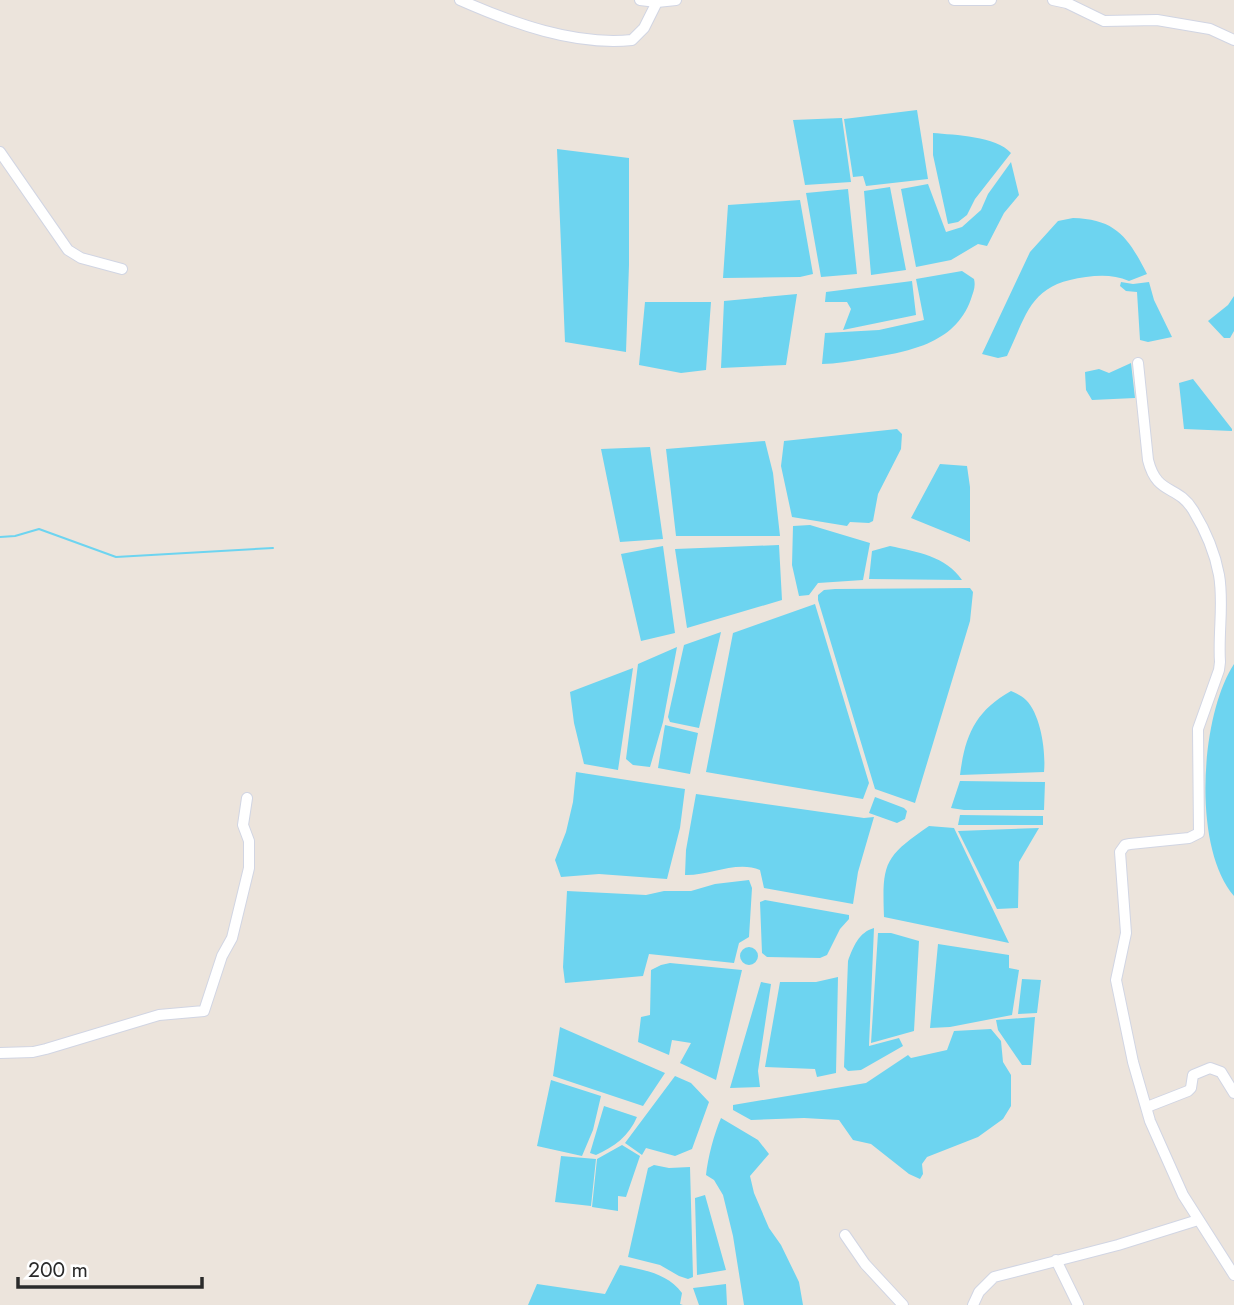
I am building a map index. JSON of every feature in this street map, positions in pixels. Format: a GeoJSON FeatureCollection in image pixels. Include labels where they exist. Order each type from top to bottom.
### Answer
{"type":"FeatureCollection","features":[{"type":"Feature","properties":{"kind":"street"},"geometry":{"type":"LineString","coordinates":[[460,0],[538,30],[608,41],[632,40],[644,28],[649,1],[676,0]]}},
{"type":"Feature","properties":{"kind":"street"},"geometry":{"type":"LineString","coordinates":[[954,0],[991,0]]}},
{"type":"Feature","properties":{"kind":"street"},"geometry":{"type":"LineString","coordinates":[[1053,0],[1067,3],[1104,21],[1157,20],[1210,29],[1234,40]]}},
{"type":"Feature","properties":{"kind":"street"},"geometry":{"type":"LineString","coordinates":[[0,152],[68,250],[81,258],[122,269]]}},
{"type":"Feature","properties":{"kind":"street"},"geometry":{"type":"LineString","coordinates":[[1138,363],[1148,460],[1152,474],[1160,484],[1184,498],[1197,518],[1219,574],[1219,670],[1198,729],[1199,833],[1189,838],[1125,845],[1120,852],[1126,933],[1117,971],[1117,986],[1133,1062],[1150,1121],[1183,1195],[1234,1275]]}},
{"type":"Feature","properties":{"kind":"street"},"geometry":{"type":"LineString","coordinates":[[0,1053],[33,1052],[159,1015],[197,1014],[204,1011],[222,956],[232,937],[248,868],[249,841],[243,825],[247,798]]}},
{"type":"Feature","properties":{"kind":"street"},"geometry":{"type":"LineString","coordinates":[[1147,1107],[1188,1091],[1193,1075],[1206,1069],[1221,1072],[1234,1093]]}},
{"type":"Feature","properties":{"kind":"street"},"geometry":{"type":"LineString","coordinates":[[973,1305],[979,1292],[994,1277],[1118,1245],[1198,1220]]}},
{"type":"Feature","properties":{"kind":"street"},"geometry":{"type":"LineString","coordinates":[[845,1235],[865,1265],[904,1305]]}},
{"type":"Feature","properties":{"kind":"street"},"geometry":{"type":"LineString","coordinates":[[1056,1260],[1078,1305]]}},
{"type":"Feature","properties":{"kind":"water"},"geometry":{"type":"Polygon","coordinates":[[[917,110],[928,179],[866,186],[863,176],[853,177],[844,119],[917,110]]]}},
{"type":"Feature","properties":{"kind":"water"},"geometry":{"type":"Polygon","coordinates":[[[842,118],[851,182],[805,185],[793,120],[842,118]]]}},
{"type":"Feature","properties":{"kind":"water"},"geometry":{"type":"Polygon","coordinates":[[[933,133],[986,140],[1011,153],[975,199],[967,215],[958,222],[948,224],[933,155],[933,133]]]}},
{"type":"Feature","properties":{"kind":"water"},"geometry":{"type":"Polygon","coordinates":[[[557,149],[629,158],[626,352],[565,342],[557,149]]]}},
{"type":"Feature","properties":{"kind":"water"},"geometry":{"type":"Polygon","coordinates":[[[1011,162],[1019,195],[1004,213],[987,246],[978,244],[951,260],[916,267],[901,189],[928,184],[946,232],[962,227],[981,210],[988,194],[1011,162]]]}},
{"type":"Feature","properties":{"kind":"water"},"geometry":{"type":"Polygon","coordinates":[[[890,187],[906,270],[871,275],[864,191],[890,187]]]}},
{"type":"Feature","properties":{"kind":"water"},"geometry":{"type":"Polygon","coordinates":[[[848,189],[857,274],[821,277],[806,193],[848,189]]]}},
{"type":"Feature","properties":{"kind":"water"},"geometry":{"type":"Polygon","coordinates":[[[800,200],[813,274],[800,277],[723,278],[728,205],[800,200]]]}},
{"type":"Feature","properties":{"kind":"water"},"geometry":{"type":"Polygon","coordinates":[[[1073,218],[1101,222],[1120,233],[1147,274],[1129,281],[1108,276],[1086,277],[1053,286],[1033,303],[1007,356],[998,358],[982,354],[1030,252],[1058,221],[1073,218]]]}},
{"type":"Feature","properties":{"kind":"water"},"geometry":{"type":"Polygon","coordinates":[[[962,271],[974,279],[971,299],[964,314],[941,336],[927,344],[896,353],[822,364],[825,333],[879,330],[924,320],[916,279],[962,271]]]}},
{"type":"Feature","properties":{"kind":"water"},"geometry":{"type":"Polygon","coordinates":[[[912,281],[916,315],[843,330],[851,309],[847,302],[825,302],[826,292],[912,281]]]}},
{"type":"Feature","properties":{"kind":"water"},"geometry":{"type":"Polygon","coordinates":[[[1121,282],[1149,282],[1154,300],[1172,337],[1148,342],[1140,340],[1137,292],[1126,291],[1120,286],[1121,282]]]}},
{"type":"Feature","properties":{"kind":"water"},"geometry":{"type":"Polygon","coordinates":[[[797,294],[786,365],[721,368],[724,301],[797,294]]]}},
{"type":"Feature","properties":{"kind":"water"},"geometry":{"type":"Polygon","coordinates":[[[1234,296],[1234,331],[1230,338],[1224,338],[1208,321],[1228,305],[1234,296]]]}},
{"type":"Feature","properties":{"kind":"water"},"geometry":{"type":"Polygon","coordinates":[[[645,302],[711,302],[706,370],[681,373],[639,365],[645,302]]]}},
{"type":"Feature","properties":{"kind":"water"},"geometry":{"type":"Polygon","coordinates":[[[1131,363],[1135,398],[1092,400],[1086,390],[1085,372],[1099,369],[1109,373],[1131,363]]]}},
{"type":"Feature","properties":{"kind":"water"},"geometry":{"type":"Polygon","coordinates":[[[1193,379],[1232,431],[1184,429],[1179,383],[1193,379]]]}},
{"type":"Feature","properties":{"kind":"water"},"geometry":{"type":"Polygon","coordinates":[[[897,429],[902,434],[901,449],[878,494],[873,521],[850,522],[847,526],[792,517],[781,466],[784,441],[897,429]]]}},
{"type":"Feature","properties":{"kind":"water"},"geometry":{"type":"Polygon","coordinates":[[[765,441],[773,473],[780,536],[676,536],[666,449],[765,441]]]}},
{"type":"Feature","properties":{"kind":"water"},"geometry":{"type":"Polygon","coordinates":[[[650,447],[663,539],[620,542],[601,449],[650,447]]]}},
{"type":"Feature","properties":{"kind":"water"},"geometry":{"type":"Polygon","coordinates":[[[940,464],[967,466],[970,487],[970,542],[911,518],[940,464]]]}},
{"type":"Feature","properties":{"kind":"water"},"geometry":{"type":"Polygon","coordinates":[[[810,525],[870,543],[863,580],[818,583],[809,595],[799,596],[792,565],[793,526],[810,525]]]}},
{"type":"Feature","properties":{"kind":"water"},"geometry":{"type":"Polygon","coordinates":[[[779,545],[782,600],[687,628],[675,549],[779,545]]]}},
{"type":"Feature","properties":{"kind":"water"},"geometry":{"type":"Polygon","coordinates":[[[663,546],[675,633],[641,641],[621,554],[663,546]]]}},
{"type":"Feature","properties":{"kind":"water"},"geometry":{"type":"Polygon","coordinates":[[[890,546],[939,560],[948,565],[962,580],[869,579],[872,551],[890,546]]]}},
{"type":"Feature","properties":{"kind":"water"},"geometry":{"type":"Polygon","coordinates":[[[970,588],[973,592],[970,621],[915,803],[875,789],[818,595],[824,590],[835,589],[970,588]]]}},
{"type":"Feature","properties":{"kind":"water"},"geometry":{"type":"Polygon","coordinates":[[[815,604],[869,783],[863,799],[706,772],[733,633],[815,604]]]}},
{"type":"Feature","properties":{"kind":"water"},"geometry":{"type":"Polygon","coordinates":[[[721,632],[699,728],[670,722],[668,717],[684,645],[721,632]]]}},
{"type":"Feature","properties":{"kind":"water"},"geometry":{"type":"Polygon","coordinates":[[[677,647],[663,722],[650,767],[633,765],[626,759],[638,664],[677,647]]]}},
{"type":"Feature","properties":{"kind":"water"},"geometry":{"type":"Polygon","coordinates":[[[1234,664],[1234,896],[1221,874],[1212,847],[1205,782],[1214,715],[1234,664]]]}},
{"type":"Feature","properties":{"kind":"water"},"geometry":{"type":"Polygon","coordinates":[[[633,668],[618,770],[584,764],[570,692],[633,668]]]}},
{"type":"Feature","properties":{"kind":"water"},"geometry":{"type":"Polygon","coordinates":[[[1011,691],[1026,700],[1039,724],[1044,772],[960,775],[965,748],[980,716],[1011,691]]]}},
{"type":"Feature","properties":{"kind":"water"},"geometry":{"type":"Polygon","coordinates":[[[665,725],[698,733],[690,774],[658,768],[665,725]]]}},
{"type":"Feature","properties":{"kind":"water"},"geometry":{"type":"Polygon","coordinates":[[[576,772],[685,789],[680,828],[667,879],[599,874],[561,877],[555,860],[566,832],[576,772]]]}},
{"type":"Feature","properties":{"kind":"water"},"geometry":{"type":"Polygon","coordinates":[[[960,781],[1045,782],[1044,810],[951,808],[960,781]]]}},
{"type":"Feature","properties":{"kind":"water"},"geometry":{"type":"Polygon","coordinates":[[[696,794],[864,818],[874,817],[858,872],[853,904],[764,888],[760,870],[751,867],[732,867],[685,875],[686,850],[696,794]]]}},
{"type":"Feature","properties":{"kind":"water"},"geometry":{"type":"Polygon","coordinates":[[[875,797],[904,808],[907,811],[905,819],[897,823],[869,813],[875,797]]]}},
{"type":"Feature","properties":{"kind":"water"},"geometry":{"type":"Polygon","coordinates":[[[960,815],[1043,816],[1043,825],[958,825],[960,815]]]}},
{"type":"Feature","properties":{"kind":"water"},"geometry":{"type":"Polygon","coordinates":[[[929,826],[954,828],[1009,943],[884,917],[885,873],[889,863],[894,854],[929,826]]]}},
{"type":"Feature","properties":{"kind":"water"},"geometry":{"type":"Polygon","coordinates":[[[1039,828],[1019,862],[1018,908],[997,909],[958,831],[1039,828]]]}},
{"type":"Feature","properties":{"kind":"water"},"geometry":{"type":"Polygon","coordinates":[[[749,880],[752,888],[749,937],[739,943],[734,963],[649,954],[643,976],[565,983],[563,967],[567,891],[646,895],[664,891],[691,891],[715,884],[749,880]]]}},
{"type":"Feature","properties":{"kind":"water"},"geometry":{"type":"Polygon","coordinates":[[[765,900],[849,915],[849,919],[840,929],[827,955],[820,958],[767,957],[762,953],[760,902],[765,900]]]}},
{"type":"Feature","properties":{"kind":"water"},"geometry":{"type":"Polygon","coordinates":[[[874,928],[869,1046],[899,1038],[903,1046],[861,1070],[848,1071],[844,1067],[848,961],[860,937],[874,928]]]}},
{"type":"Feature","properties":{"kind":"water"},"geometry":{"type":"Polygon","coordinates":[[[878,933],[891,933],[919,941],[914,1031],[871,1043],[878,933]]]}},
{"type":"Feature","properties":{"kind":"water"},"geometry":{"type":"Polygon","coordinates":[[[938,944],[1009,955],[1009,968],[1019,970],[1012,1015],[950,1027],[930,1028],[938,944]]]}},
{"type":"Feature","properties":{"kind":"water"},"geometry":{"type":"Polygon","coordinates":[[[745,947],[753,947],[758,956],[756,963],[745,965],[740,960],[740,952],[745,947]]]}},
{"type":"Feature","properties":{"kind":"water"},"geometry":{"type":"Polygon","coordinates":[[[670,963],[742,970],[716,1080],[680,1063],[691,1043],[672,1040],[669,1055],[638,1042],[641,1017],[650,1015],[651,970],[670,963]]]}},
{"type":"Feature","properties":{"kind":"water"},"geometry":{"type":"Polygon","coordinates":[[[838,977],[836,1073],[817,1077],[815,1069],[765,1067],[780,982],[816,982],[838,977]]]}},
{"type":"Feature","properties":{"kind":"water"},"geometry":{"type":"Polygon","coordinates":[[[1022,979],[1041,980],[1037,1013],[1018,1014],[1022,979]]]}},
{"type":"Feature","properties":{"kind":"water"},"geometry":{"type":"Polygon","coordinates":[[[761,982],[771,984],[758,1071],[760,1087],[730,1088],[761,982]]]}},
{"type":"Feature","properties":{"kind":"water"},"geometry":{"type":"Polygon","coordinates":[[[1035,1017],[1031,1065],[1022,1065],[998,1030],[996,1020],[1035,1017]]]}},
{"type":"Feature","properties":{"kind":"water"},"geometry":{"type":"Polygon","coordinates":[[[560,1027],[665,1073],[643,1106],[553,1076],[560,1027]]]}},
{"type":"Feature","properties":{"kind":"water"},"geometry":{"type":"Polygon","coordinates":[[[991,1029],[1001,1041],[1003,1062],[1011,1075],[1011,1106],[1003,1119],[978,1137],[927,1157],[922,1164],[923,1174],[920,1179],[909,1174],[871,1144],[853,1140],[839,1120],[751,1120],[733,1110],[733,1105],[866,1083],[908,1055],[911,1058],[947,1050],[954,1031],[991,1029]]]}},
{"type":"Feature","properties":{"kind":"water"},"geometry":{"type":"Polygon","coordinates":[[[675,1076],[691,1083],[709,1102],[692,1149],[675,1156],[646,1148],[642,1155],[625,1143],[675,1076]]]}},
{"type":"Feature","properties":{"kind":"water"},"geometry":{"type":"Polygon","coordinates":[[[551,1080],[601,1096],[593,1130],[582,1156],[537,1146],[551,1080]]]}},
{"type":"Feature","properties":{"kind":"water"},"geometry":{"type":"Polygon","coordinates":[[[604,1106],[637,1117],[620,1140],[596,1155],[590,1153],[604,1106]]]}},
{"type":"Feature","properties":{"kind":"water"},"geometry":{"type":"Polygon","coordinates":[[[721,1118],[758,1140],[769,1154],[750,1176],[769,1228],[781,1245],[799,1282],[803,1305],[744,1305],[733,1236],[723,1195],[714,1180],[706,1175],[721,1118]]]}},
{"type":"Feature","properties":{"kind":"water"},"geometry":{"type":"Polygon","coordinates":[[[622,1145],[640,1156],[626,1197],[618,1196],[618,1211],[592,1207],[597,1159],[622,1145]]]}},
{"type":"Feature","properties":{"kind":"water"},"geometry":{"type":"Polygon","coordinates":[[[561,1156],[596,1159],[591,1206],[555,1202],[561,1156]]]}},
{"type":"Feature","properties":{"kind":"water"},"geometry":{"type":"Polygon","coordinates":[[[654,1165],[669,1168],[690,1167],[693,1277],[688,1279],[660,1265],[628,1257],[648,1168],[654,1165]]]}},
{"type":"Feature","properties":{"kind":"water"},"geometry":{"type":"Polygon","coordinates":[[[705,1195],[726,1270],[697,1275],[695,1198],[705,1195]]]}},
{"type":"Feature","properties":{"kind":"water"},"geometry":{"type":"Polygon","coordinates":[[[620,1265],[654,1273],[669,1281],[682,1293],[680,1304],[683,1305],[528,1305],[537,1284],[605,1294],[620,1265]]]}},
{"type":"Feature","properties":{"kind":"water"},"geometry":{"type":"Polygon","coordinates":[[[726,1284],[727,1305],[699,1305],[693,1288],[726,1284]]]}},
{"type":"Feature","properties":{"kind":"waterway"},"geometry":{"type":"LineString","coordinates":[[0,537],[39,529],[116,557],[273,548]]}}]}
